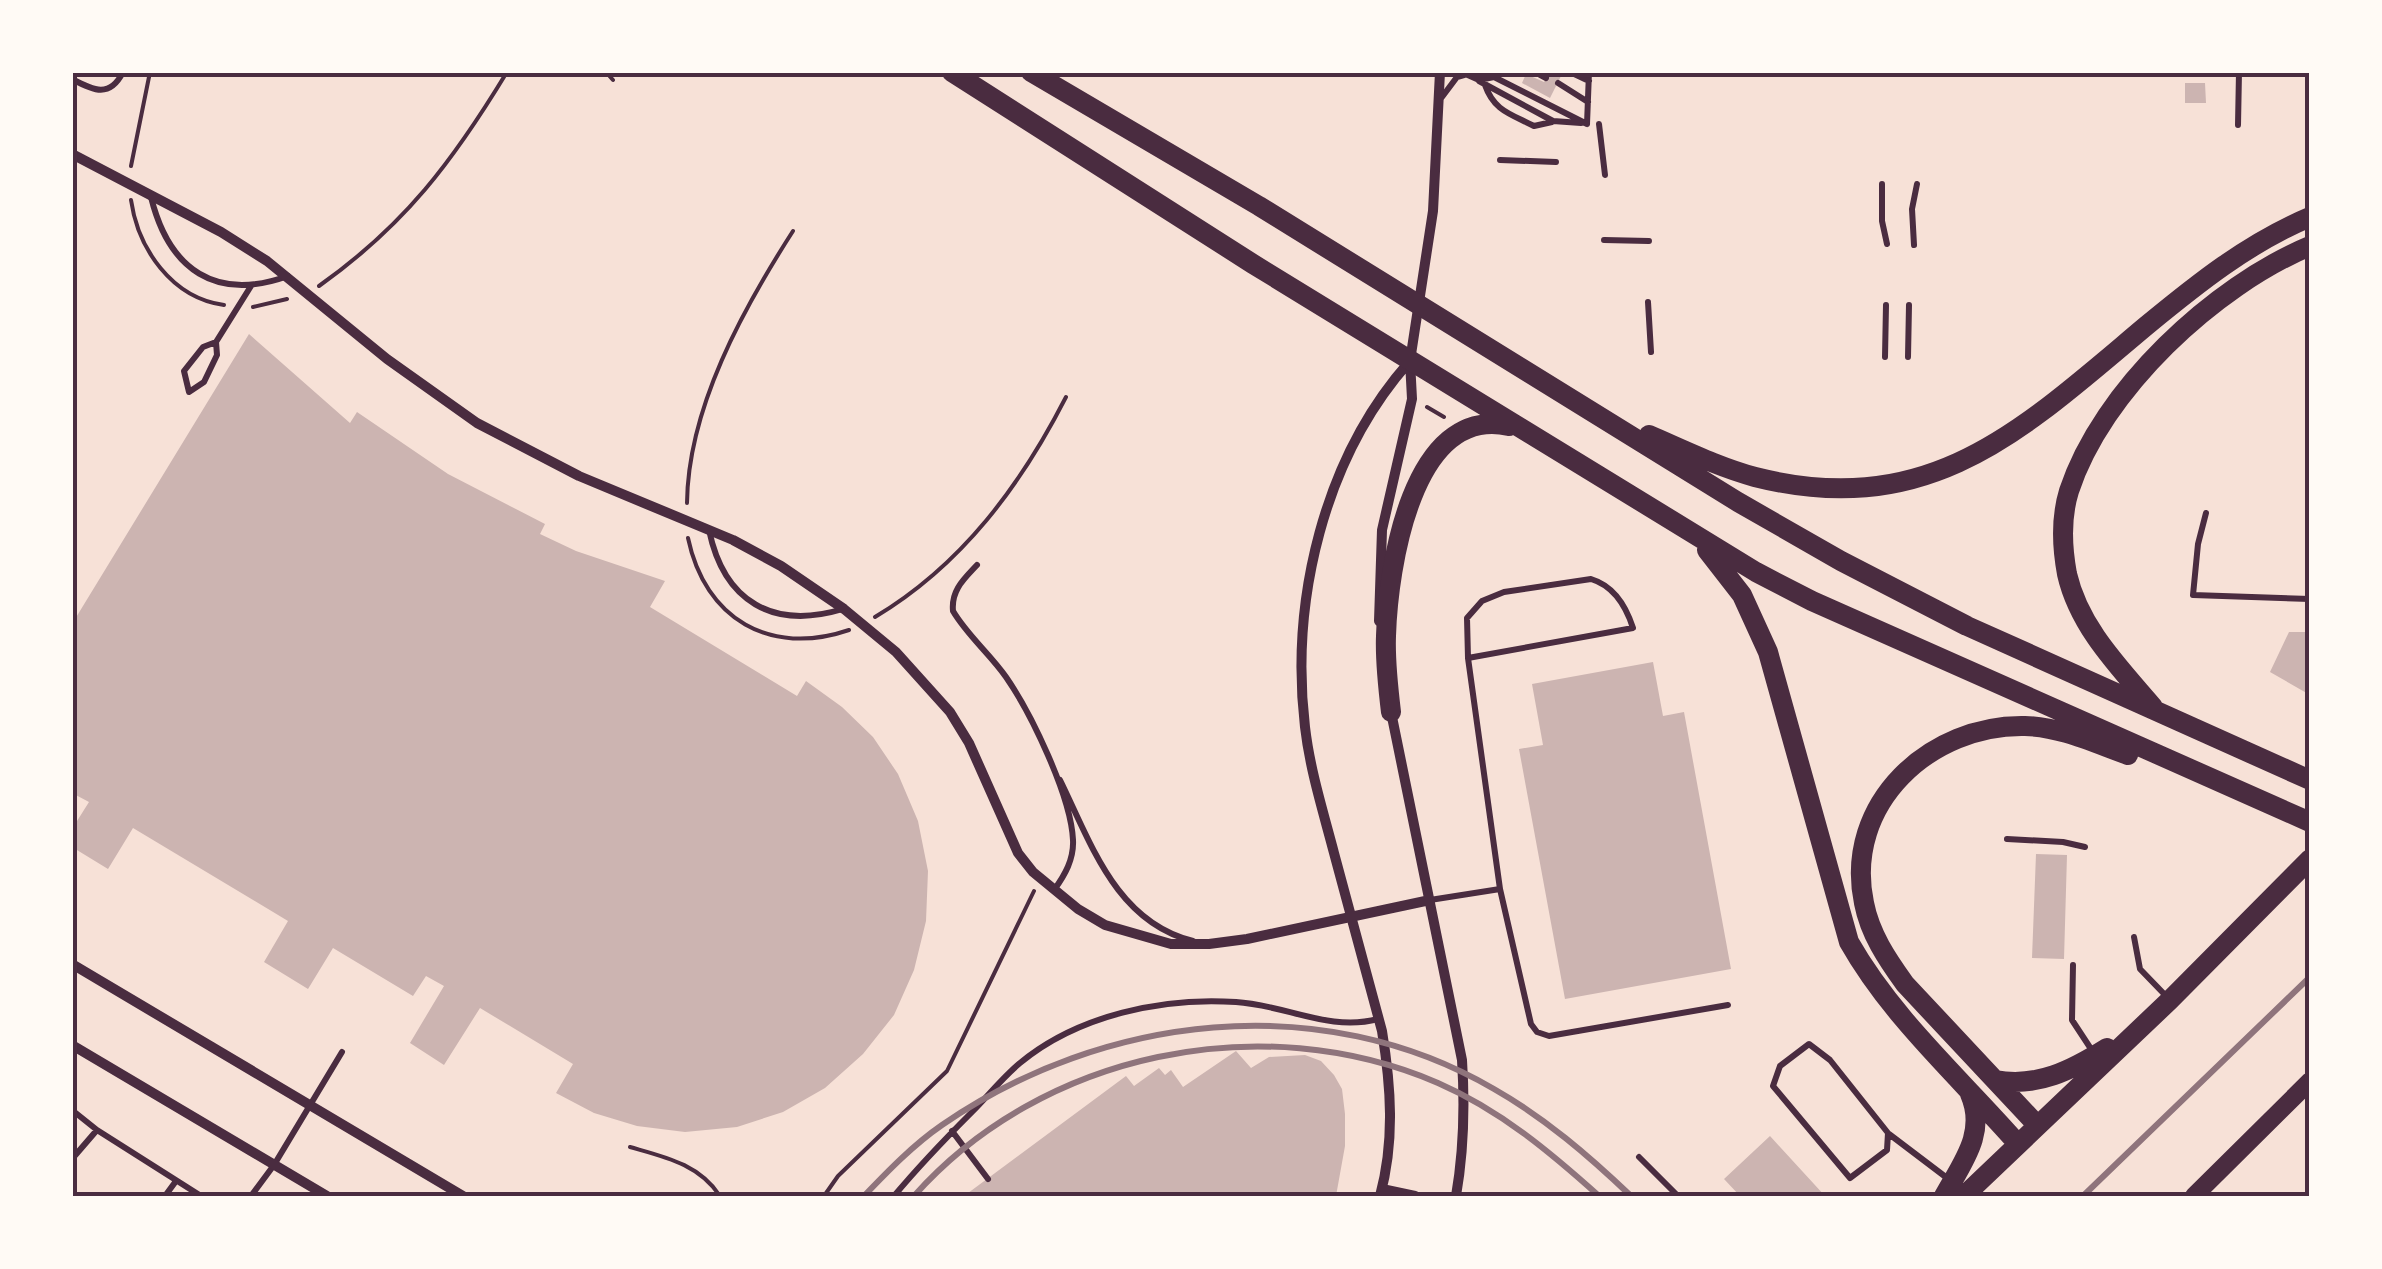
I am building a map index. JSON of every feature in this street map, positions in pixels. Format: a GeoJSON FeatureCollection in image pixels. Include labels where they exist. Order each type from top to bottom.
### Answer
{"type":"FeatureCollection","features":[{"type":"Feature","properties":{"kind":"main road"},"geometry":{"type":"LineString","coordinates":[[952,72],[1700,540],[1812,601],[2310,822]]}},
{"type":"Feature","properties":{"kind":"main road"},"geometry":{"type":"LineString","coordinates":[[1031,72],[1421,305],[1738,502],[1873,578],[1967,626],[2310,780]]}},
{"type":"Feature","properties":{"kind":"main road"},"geometry":{"type":"LineString","coordinates":[[1578,403],[1751,476],[1828,488],[1912,481],[1950,468],[2022,427],[2210,274],[2248,248],[2310,217]]}},
{"type":"Feature","properties":{"kind":"main road"},"geometry":{"type":"LineString","coordinates":[[2158,712],[2108,655],[2078,605],[2063,548],[2069,492],[2106,421],[2188,325],[2223,296],[2310,246]]}},
{"type":"Feature","properties":{"kind":"main road"},"geometry":{"type":"LineString","coordinates":[[1391,712],[1388,604],[1401,536],[1421,476],[1431,456],[1463,429],[1496,423],[1519,428]]}},
{"type":"Feature","properties":{"kind":"main road"},"geometry":{"type":"LineString","coordinates":[[1700,540],[1742,595],[1768,652],[1849,942],[1867,974],[1889,1001],[2018,1144]]}},
{"type":"Feature","properties":{"kind":"main road"},"geometry":{"type":"LineString","coordinates":[[2037,1125],[1905,984],[1876,939],[1863,899],[1866,839],[1883,798],[1899,776],[1946,742],[1990,728],[2050,728],[2142,760],[2184,768]]}},
{"type":"Feature","properties":{"kind":"main road"},"geometry":{"type":"LineString","coordinates":[[1953,1192],[2018,1144],[2170,1000],[2310,859]]}},
{"type":"Feature","properties":{"kind":"main road"},"geometry":{"type":"LineString","coordinates":[[1994,1080],[2040,1081],[2096,1055],[2142,1025]]}},
{"type":"Feature","properties":{"kind":"main road"},"geometry":{"type":"LineString","coordinates":[[1953,1192],[1975,1139],[1977,1121],[1965,1084]]}},
{"type":"Feature","properties":{"kind":"street"},"geometry":{"type":"LineString","coordinates":[[1440,72],[1432,211],[1410,361],[1412,398],[1382,530],[1378,565],[1380,640],[1391,712],[1462,1060],[1464,1141],[1456,1196]]}},
{"type":"Feature","properties":{"kind":"street"},"geometry":{"type":"LineString","coordinates":[[72,154],[221,232],[288,276],[387,360],[477,423],[580,476],[709,528],[781,566],[844,609],[906,662],[950,712],[969,743],[1018,852],[1054,891],[1105,925],[1171,944],[1209,944],[1247,940],[1430,900]]}},
{"type":"Feature","properties":{"kind":"street"},"geometry":{"type":"LineString","coordinates":[[1410,361],[1388,386],[1341,472],[1326,512],[1306,601],[1302,686],[1312,768],[1379,1019],[1392,1110],[1381,1193],[1415,1196]]}},
{"type":"Feature","properties":{"kind":"street"},"geometry":{"type":"LineString","coordinates":[[72,964],[463,1196]]}},
{"type":"Feature","properties":{"kind":"street"},"geometry":{"type":"LineString","coordinates":[[72,1044],[327,1196]]}},
{"type":"Feature","properties":{"kind":"street"},"geometry":{"type":"LineString","coordinates":[[2194,1196],[2310,1081]]}},
{"type":"Feature","properties":{"kind":"lane"},"geometry":{"type":"LineString","coordinates":[[72,79],[104,92],[124,72]]}},
{"type":"Feature","properties":{"kind":"lane"},"geometry":{"type":"LineString","coordinates":[[1535,72],[1546,78]]}},
{"type":"Feature","properties":{"kind":"lane"},"geometry":{"type":"LineString","coordinates":[[1570,72],[1589,77],[1587,124]]}},
{"type":"Feature","properties":{"kind":"lane"},"geometry":{"type":"LineString","coordinates":[[2238,72],[2238,125]]}},
{"type":"Feature","properties":{"kind":"lane"},"geometry":{"type":"LineString","coordinates":[[1438,102],[1457,77],[1466,73],[1553,121]]}},
{"type":"Feature","properties":{"kind":"lane"},"geometry":{"type":"LineString","coordinates":[[1482,83],[1494,78],[1587,124]]}},
{"type":"Feature","properties":{"kind":"lane"},"geometry":{"type":"LineString","coordinates":[[1482,83],[1491,102],[1534,126],[1553,121],[1587,124]]}},
{"type":"Feature","properties":{"kind":"lane"},"geometry":{"type":"LineString","coordinates":[[1558,84],[1588,102]]}},
{"type":"Feature","properties":{"kind":"lane"},"geometry":{"type":"LineString","coordinates":[[1599,124],[1605,175]]}},
{"type":"Feature","properties":{"kind":"lane"},"geometry":{"type":"LineString","coordinates":[[1500,160],[1556,162]]}},
{"type":"Feature","properties":{"kind":"lane"},"geometry":{"type":"LineString","coordinates":[[1882,184],[1882,221],[1887,244]]}},
{"type":"Feature","properties":{"kind":"lane"},"geometry":{"type":"LineString","coordinates":[[1914,245],[1912,209],[1918,184]]}},
{"type":"Feature","properties":{"kind":"lane"},"geometry":{"type":"LineString","coordinates":[[151,196],[156,220],[179,258],[197,274],[220,284],[250,286],[288,276]]}},
{"type":"Feature","properties":{"kind":"lane"},"geometry":{"type":"LineString","coordinates":[[1604,240],[1649,242]]}},
{"type":"Feature","properties":{"kind":"lane"},"geometry":{"type":"LineString","coordinates":[[216,342],[203,347],[184,372],[190,392],[204,382],[217,356],[216,342],[250,286]]}},
{"type":"Feature","properties":{"kind":"lane"},"geometry":{"type":"LineString","coordinates":[[1648,302],[1652,352]]}},
{"type":"Feature","properties":{"kind":"lane"},"geometry":{"type":"LineString","coordinates":[[1885,356],[1886,304]]}},
{"type":"Feature","properties":{"kind":"lane"},"geometry":{"type":"LineString","coordinates":[[1908,357],[1909,304]]}},
{"type":"Feature","properties":{"kind":"lane"},"geometry":{"type":"LineString","coordinates":[[2206,513],[2198,544],[2193,595],[2310,599]]}},
{"type":"Feature","properties":{"kind":"lane"},"geometry":{"type":"LineString","coordinates":[[709,528],[723,573],[755,606],[800,618],[844,609]]}},
{"type":"Feature","properties":{"kind":"lane"},"geometry":{"type":"LineString","coordinates":[[977,565],[956,588],[953,610],[1005,676],[1105,872],[1119,894],[1158,927],[1180,938],[1209,944]]}},
{"type":"Feature","properties":{"kind":"lane"},"geometry":{"type":"LineString","coordinates":[[1468,658],[1633,628],[1616,595],[1602,582],[1590,579],[1504,592],[1482,601],[1468,618],[1468,658],[1500,889],[1530,1024],[1537,1032],[1549,1036],[1728,1005]]}},
{"type":"Feature","properties":{"kind":"lane"},"geometry":{"type":"LineString","coordinates":[[1041,742],[1074,842],[1072,858],[1054,891]]}},
{"type":"Feature","properties":{"kind":"lane"},"geometry":{"type":"LineString","coordinates":[[2007,840],[2063,842],[2085,847]]}},
{"type":"Feature","properties":{"kind":"lane"},"geometry":{"type":"LineString","coordinates":[[1430,900],[1500,889]]}},
{"type":"Feature","properties":{"kind":"lane"},"geometry":{"type":"LineString","coordinates":[[2134,937],[2140,969],[2170,1000]]}},
{"type":"Feature","properties":{"kind":"lane"},"geometry":{"type":"LineString","coordinates":[[2073,964],[2072,1020],[2096,1055]]}},
{"type":"Feature","properties":{"kind":"lane"},"geometry":{"type":"LineString","coordinates":[[894,1196],[928,1154],[1021,1062],[1069,1033],[1130,1010],[1184,1002],[1238,1002],[1292,1010],[1328,1024],[1359,1024],[1379,1019]]}},
{"type":"Feature","properties":{"kind":"lane"},"geometry":{"type":"LineString","coordinates":[[1888,1134],[1887,1150],[1850,1178],[1774,1086],[1780,1066],[1809,1044],[1830,1060],[1888,1134],[1953,1192]]}},
{"type":"Feature","properties":{"kind":"lane"},"geometry":{"type":"LineString","coordinates":[[251,1196],[342,1052]]}},
{"type":"Feature","properties":{"kind":"lane"},"geometry":{"type":"LineString","coordinates":[[72,1110],[201,1196]]}},
{"type":"Feature","properties":{"kind":"lane"},"geometry":{"type":"LineString","coordinates":[[72,1160],[97,1130]]}},
{"type":"Feature","properties":{"kind":"lane"},"geometry":{"type":"LineString","coordinates":[[952,1131],[988,1179]]}},
{"type":"Feature","properties":{"kind":"lane"},"geometry":{"type":"LineString","coordinates":[[1639,1157],[1678,1196]]}},
{"type":"Feature","properties":{"kind":"lane"},"geometry":{"type":"LineString","coordinates":[[165,1196],[176,1181]]}},
{"type":"Feature","properties":{"kind":"path"},"geometry":{"type":"LineString","coordinates":[[150,72],[130,186],[136,226],[163,272],[186,292],[214,304],[237,308],[271,304],[309,292],[346,266],[413,206],[451,161],[507,72]]}},
{"type":"Feature","properties":{"kind":"path"},"geometry":{"type":"LineString","coordinates":[[606,72],[612,80]]}},
{"type":"Feature","properties":{"kind":"path"},"geometry":{"type":"LineString","coordinates":[[792,231],[746,307],[723,358],[696,444],[687,495],[692,557],[704,584],[744,625],[772,637],[828,637],[863,624],[927,580],[969,541],[1024,472],[1066,397]]}},
{"type":"Feature","properties":{"kind":"path"},"geometry":{"type":"LineString","coordinates":[[1426,407],[1444,417]]}},
{"type":"Feature","properties":{"kind":"path"},"geometry":{"type":"LineString","coordinates":[[824,1196],[838,1176],[947,1070],[1040,878]]}},
{"type":"Feature","properties":{"kind":"path"},"geometry":{"type":"LineString","coordinates":[[630,1147],[677,1160],[711,1182],[720,1196]]}},
{"type":"Feature","properties":{"kind":"building"},"geometry":{"type":"Polygon","coordinates":[[[1549,72],[1563,72],[1550,98],[1522,83],[1526,74],[1544,82],[1549,72]]]}},
{"type":"Feature","properties":{"kind":"building"},"geometry":{"type":"Polygon","coordinates":[[[2185,83],[2205,83],[2206,103],[2185,103],[2185,83]]]}},
{"type":"Feature","properties":{"kind":"building"},"geometry":{"type":"Polygon","coordinates":[[[249,334],[350,423],[357,412],[448,474],[545,524],[540,534],[576,551],[665,581],[650,607],[797,696],[806,681],[842,707],[873,737],[898,774],[918,821],[928,871],[926,921],[914,970],[894,1015],[863,1054],[825,1088],[783,1112],[737,1127],[685,1132],[637,1126],[594,1113],[556,1093],[573,1064],[480,1008],[444,1065],[410,1043],[444,986],[426,976],[413,996],[333,948],[308,989],[264,962],[288,921],[133,828],[108,869],[72,847],[72,829],[89,802],[72,793],[72,624],[249,334]]]}},
{"type":"Feature","properties":{"kind":"building"},"geometry":{"type":"Polygon","coordinates":[[[2289,632],[2310,632],[2310,695],[2270,672],[2289,632]]]}},
{"type":"Feature","properties":{"kind":"building"},"geometry":{"type":"Polygon","coordinates":[[[1653,662],[1663,716],[1684,712],[1731,969],[1565,999],[1519,749],[1543,745],[1532,684],[1653,662]]]}},
{"type":"Feature","properties":{"kind":"building"},"geometry":{"type":"Polygon","coordinates":[[[2036,854],[2067,855],[2064,959],[2032,958],[2036,854]]]}},
{"type":"Feature","properties":{"kind":"building"},"geometry":{"type":"Polygon","coordinates":[[[1236,1051],[1251,1068],[1269,1057],[1305,1055],[1321,1061],[1334,1075],[1342,1089],[1345,1114],[1345,1146],[1336,1196],[964,1196],[1126,1076],[1134,1086],[1159,1068],[1165,1075],[1171,1070],[1183,1087],[1236,1051]]]}},
{"type":"Feature","properties":{"kind":"building"},"geometry":{"type":"Polygon","coordinates":[[[1770,1136],[1825,1196],[1740,1196],[1724,1179],[1770,1136]]]}},
{"type":"Feature","properties":{"kind":"railway"},"geometry":{"type":"LineString","coordinates":[[2083,1196],[2310,977]]}},
{"type":"Feature","properties":{"kind":"railway"},"geometry":{"type":"LineString","coordinates":[[864,1196],[942,1125],[1005,1087],[1072,1058],[1142,1038],[1213,1028],[1286,1027],[1357,1036],[1427,1057],[1494,1089],[1566,1138],[1631,1196]]}},
{"type":"Feature","properties":{"kind":"railway"},"geometry":{"type":"LineString","coordinates":[[914,1196],[966,1147],[1025,1107],[1090,1077],[1158,1057],[1229,1047],[1300,1048],[1370,1060],[1438,1083],[1523,1133],[1599,1196]]}}]}
